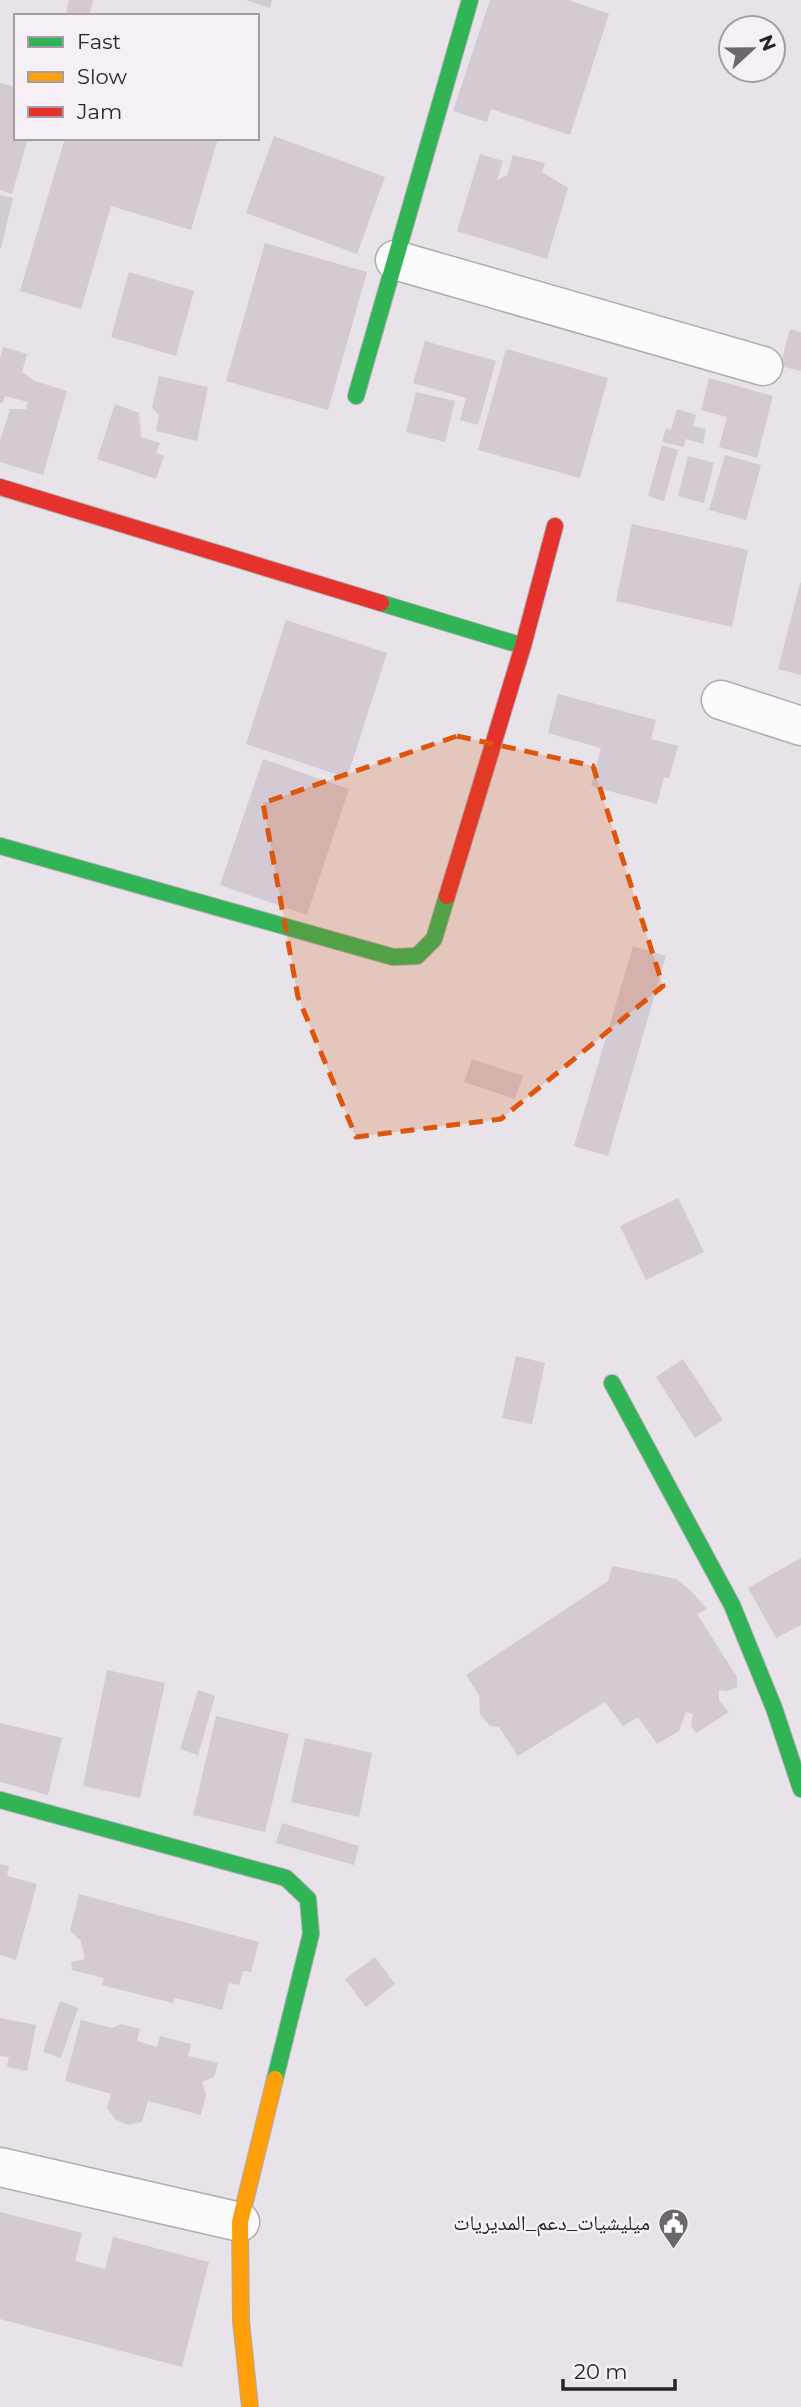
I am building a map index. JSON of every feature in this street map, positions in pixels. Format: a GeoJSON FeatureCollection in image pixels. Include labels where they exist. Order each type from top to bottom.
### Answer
{"type":"FeatureCollection","features":[{"type":"Feature","properties":{"kind":"street"},"geometry":{"type":"LineString","coordinates":[[356,396],[470,0]]}},
{"type":"Feature","properties":{"kind":"street"},"geometry":{"type":"LineString","coordinates":[[395,260],[763,366]]}},
{"type":"Feature","properties":{"kind":"street"},"geometry":{"type":"LineString","coordinates":[[0,487],[523,646]]}},
{"type":"Feature","properties":{"kind":"street"},"geometry":{"type":"LineString","coordinates":[[0,846],[393,957],[417,956],[433,940],[523,646],[555,526]]}},
{"type":"Feature","properties":{"kind":"street"},"geometry":{"type":"LineString","coordinates":[[721,700],[801,726]]}},
{"type":"Feature","properties":{"kind":"street"},"geometry":{"type":"LineString","coordinates":[[612,1383],[732,1605],[774,1708],[801,1788]]}},
{"type":"Feature","properties":{"kind":"street"},"geometry":{"type":"LineString","coordinates":[[0,1800],[286,1878],[308,1899],[311,1934],[240,2222],[241,2321],[250,2407]]}},
{"type":"Feature","properties":{"kind":"street"},"geometry":{"type":"LineString","coordinates":[[0,2167],[240,2222]]}},
{"type":"Feature","properties":{"kind":"highlighted area"},"geometry":{"type":"Polygon","coordinates":[[[457,736],[593,766],[663,986],[501,1119],[356,1137],[298,997],[263,803],[457,736]]]}},
{"type":"Feature","properties":{"kind":"building"},"geometry":{"type":"Polygon","coordinates":[[[69,0],[93,0],[90,14],[66,14],[69,0]]]}},
{"type":"Feature","properties":{"kind":"building"},"geometry":{"type":"Polygon","coordinates":[[[246,0],[272,0],[270,8],[246,0]]]}},
{"type":"Feature","properties":{"kind":"building"},"geometry":{"type":"Polygon","coordinates":[[[490,0],[568,0],[609,14],[570,135],[491,109],[487,122],[453,111],[490,0]]]}},
{"type":"Feature","properties":{"kind":"building"},"geometry":{"type":"Polygon","coordinates":[[[0,83],[14,86],[14,140],[27,140],[12,194],[0,190],[0,83]]]}},
{"type":"Feature","properties":{"kind":"building"},"geometry":{"type":"Polygon","coordinates":[[[274,136],[385,177],[357,254],[246,213],[274,136]]]}},
{"type":"Feature","properties":{"kind":"building"},"geometry":{"type":"Polygon","coordinates":[[[64,140],[217,140],[191,230],[111,206],[81,309],[20,291],[64,140]]]}},
{"type":"Feature","properties":{"kind":"building"},"geometry":{"type":"Polygon","coordinates":[[[480,154],[503,161],[497,180],[507,175],[513,155],[545,163],[542,172],[568,188],[547,259],[457,231],[480,154]]]}},
{"type":"Feature","properties":{"kind":"building"},"geometry":{"type":"Polygon","coordinates":[[[0,195],[13,198],[1,248],[0,248],[0,195]]]}},
{"type":"Feature","properties":{"kind":"building"},"geometry":{"type":"Polygon","coordinates":[[[265,243],[367,272],[328,410],[226,381],[265,243]]]}},
{"type":"Feature","properties":{"kind":"building"},"geometry":{"type":"Polygon","coordinates":[[[129,272],[194,291],[176,356],[111,337],[129,272]]]}},
{"type":"Feature","properties":{"kind":"building"},"geometry":{"type":"Polygon","coordinates":[[[790,329],[801,332],[801,371],[780,366],[790,329]]]}},
{"type":"Feature","properties":{"kind":"building"},"geometry":{"type":"Polygon","coordinates":[[[425,341],[496,361],[478,425],[460,420],[466,398],[413,383],[425,341]]]}},
{"type":"Feature","properties":{"kind":"building"},"geometry":{"type":"Polygon","coordinates":[[[3,347],[27,354],[22,372],[35,381],[67,391],[43,475],[0,462],[0,441],[10,409],[26,409],[28,402],[5,396],[2,404],[0,403],[0,358],[3,347]]]}},
{"type":"Feature","properties":{"kind":"building"},"geometry":{"type":"Polygon","coordinates":[[[506,349],[608,378],[580,478],[478,450],[506,349]]]}},
{"type":"Feature","properties":{"kind":"building"},"geometry":{"type":"Polygon","coordinates":[[[159,376],[208,387],[197,441],[156,431],[159,415],[152,408],[159,376]]]}},
{"type":"Feature","properties":{"kind":"building"},"geometry":{"type":"Polygon","coordinates":[[[709,378],[773,396],[757,458],[719,447],[727,417],[701,410],[709,378]]]}},
{"type":"Feature","properties":{"kind":"building"},"geometry":{"type":"Polygon","coordinates":[[[416,392],[455,401],[445,442],[406,432],[416,392]]]}},
{"type":"Feature","properties":{"kind":"building"},"geometry":{"type":"Polygon","coordinates":[[[115,404],[139,413],[141,437],[160,443],[156,453],[164,456],[156,479],[97,459],[115,404]]]}},
{"type":"Feature","properties":{"kind":"building"},"geometry":{"type":"Polygon","coordinates":[[[677,409],[696,415],[693,426],[706,429],[703,444],[686,439],[684,447],[662,442],[666,428],[671,430],[677,409]]]}},
{"type":"Feature","properties":{"kind":"building"},"geometry":{"type":"Polygon","coordinates":[[[662,445],[678,450],[664,501],[648,496],[662,445]]]}},
{"type":"Feature","properties":{"kind":"building"},"geometry":{"type":"Polygon","coordinates":[[[725,455],[761,465],[746,520],[709,510],[725,455]]]}},
{"type":"Feature","properties":{"kind":"building"},"geometry":{"type":"Polygon","coordinates":[[[688,456],[714,463],[704,503],[678,496],[688,456]]]}},
{"type":"Feature","properties":{"kind":"building"},"geometry":{"type":"Polygon","coordinates":[[[632,524],[748,550],[732,627],[616,601],[632,524]]]}},
{"type":"Feature","properties":{"kind":"building"},"geometry":{"type":"Polygon","coordinates":[[[801,583],[801,675],[778,669],[801,583]]]}},
{"type":"Feature","properties":{"kind":"building"},"geometry":{"type":"Polygon","coordinates":[[[286,620],[387,653],[347,778],[246,744],[286,620]]]}},
{"type":"Feature","properties":{"kind":"building"},"geometry":{"type":"Polygon","coordinates":[[[558,694],[656,720],[651,739],[678,746],[669,778],[664,777],[657,804],[591,786],[601,748],[548,733],[558,694]]]}},
{"type":"Feature","properties":{"kind":"building"},"geometry":{"type":"Polygon","coordinates":[[[263,759],[349,789],[307,915],[220,885],[263,759]]]}},
{"type":"Feature","properties":{"kind":"building"},"geometry":{"type":"Polygon","coordinates":[[[633,946],[666,956],[608,1156],[574,1146],[633,946]]]}},
{"type":"Feature","properties":{"kind":"building"},"geometry":{"type":"Polygon","coordinates":[[[472,1059],[523,1076],[515,1099],[464,1082],[472,1059]]]}},
{"type":"Feature","properties":{"kind":"building"},"geometry":{"type":"Polygon","coordinates":[[[678,1198],[704,1252],[646,1280],[620,1226],[678,1198]]]}},
{"type":"Feature","properties":{"kind":"building"},"geometry":{"type":"Polygon","coordinates":[[[516,1356],[545,1363],[532,1424],[502,1418],[516,1356]]]}},
{"type":"Feature","properties":{"kind":"building"},"geometry":{"type":"Polygon","coordinates":[[[683,1359],[723,1420],[695,1438],[656,1377],[683,1359]]]}},
{"type":"Feature","properties":{"kind":"building"},"geometry":{"type":"Polygon","coordinates":[[[801,1558],[801,1625],[776,1638],[748,1588],[801,1558]]]}},
{"type":"Feature","properties":{"kind":"building"},"geometry":{"type":"Polygon","coordinates":[[[612,1566],[676,1579],[707,1609],[697,1614],[737,1677],[737,1687],[728,1691],[719,1690],[719,1700],[729,1712],[696,1733],[691,1726],[693,1714],[686,1712],[679,1731],[657,1744],[638,1717],[623,1726],[605,1702],[518,1756],[499,1727],[490,1726],[480,1714],[479,1695],[466,1675],[608,1581],[612,1566]]]}},
{"type":"Feature","properties":{"kind":"building"},"geometry":{"type":"Polygon","coordinates":[[[107,1670],[165,1683],[140,1798],[83,1786],[107,1670]]]}},
{"type":"Feature","properties":{"kind":"building"},"geometry":{"type":"Polygon","coordinates":[[[198,1690],[215,1696],[198,1755],[180,1749],[198,1690]]]}},
{"type":"Feature","properties":{"kind":"building"},"geometry":{"type":"Polygon","coordinates":[[[216,1716],[289,1734],[265,1832],[193,1815],[216,1716]]]}},
{"type":"Feature","properties":{"kind":"building"},"geometry":{"type":"Polygon","coordinates":[[[0,1723],[62,1738],[48,1795],[0,1782],[0,1723]]]}},
{"type":"Feature","properties":{"kind":"building"},"geometry":{"type":"Polygon","coordinates":[[[305,1738],[372,1753],[359,1817],[291,1802],[305,1738]]]}},
{"type":"Feature","properties":{"kind":"building"},"geometry":{"type":"Polygon","coordinates":[[[282,1823],[359,1846],[354,1865],[276,1843],[282,1823]]]}},
{"type":"Feature","properties":{"kind":"building"},"geometry":{"type":"Polygon","coordinates":[[[0,1864],[9,1866],[7,1876],[37,1884],[16,1960],[0,1955],[0,1864]]]}},
{"type":"Feature","properties":{"kind":"building"},"geometry":{"type":"Polygon","coordinates":[[[79,1894],[259,1942],[251,1972],[243,1971],[239,1985],[229,1983],[222,2010],[175,1998],[173,2003],[102,1985],[104,1978],[72,1970],[71,1962],[85,1959],[81,1941],[70,1931],[79,1894]]]}},
{"type":"Feature","properties":{"kind":"building"},"geometry":{"type":"Polygon","coordinates":[[[375,1957],[395,1984],[366,2007],[345,1979],[375,1957]]]}},
{"type":"Feature","properties":{"kind":"building"},"geometry":{"type":"Polygon","coordinates":[[[60,2001],[78,2008],[61,2058],[43,2052],[60,2001]]]}},
{"type":"Feature","properties":{"kind":"building"},"geometry":{"type":"Polygon","coordinates":[[[0,2018],[36,2025],[27,2071],[7,2067],[9,2057],[0,2056],[0,2018]]]}},
{"type":"Feature","properties":{"kind":"building"},"geometry":{"type":"Polygon","coordinates":[[[81,2020],[112,2028],[121,2024],[140,2029],[137,2041],[157,2047],[160,2036],[191,2044],[188,2056],[218,2063],[214,2077],[202,2082],[206,2095],[201,2115],[148,2101],[142,2122],[127,2125],[115,2119],[107,2108],[111,2094],[65,2081],[81,2020]]]}},
{"type":"Feature","properties":{"kind":"building"},"geometry":{"type":"Polygon","coordinates":[[[0,2212],[82,2233],[75,2261],[105,2269],[113,2237],[209,2262],[182,2367],[0,2319],[0,2212]]]}},
{"type":"Feature","properties":{"kind":"traffic: fast"},"geometry":{"type":"LineString","coordinates":[[356,396],[470,0]]}},
{"type":"Feature","properties":{"kind":"traffic: fast"},"geometry":{"type":"LineString","coordinates":[[381,603],[523,646]]}},
{"type":"Feature","properties":{"kind":"traffic: fast"},"geometry":{"type":"LineString","coordinates":[[0,846],[393,957],[417,956],[434,939],[447,896]]}},
{"type":"Feature","properties":{"kind":"traffic: fast"},"geometry":{"type":"LineString","coordinates":[[612,1383],[732,1605],[774,1708],[801,1789]]}},
{"type":"Feature","properties":{"kind":"traffic: fast"},"geometry":{"type":"LineString","coordinates":[[0,1800],[286,1878],[308,1899],[311,1934],[275,2079]]}},
{"type":"Feature","properties":{"kind":"traffic: slow"},"geometry":{"type":"LineString","coordinates":[[250,2407],[241,2321],[240,2222],[275,2079]]}},
{"type":"Feature","properties":{"kind":"traffic: jam"},"geometry":{"type":"LineString","coordinates":[[0,487],[381,603]]}},
{"type":"Feature","properties":{"kind":"traffic: jam"},"geometry":{"type":"LineString","coordinates":[[447,896],[523,646],[555,526]]}},
{"type":"Feature","properties":{"kind":"place","name":"ميليشيات_دعم_المديريات"},"geometry":{"type":"Point","coordinates":[673,2250]}}]}
